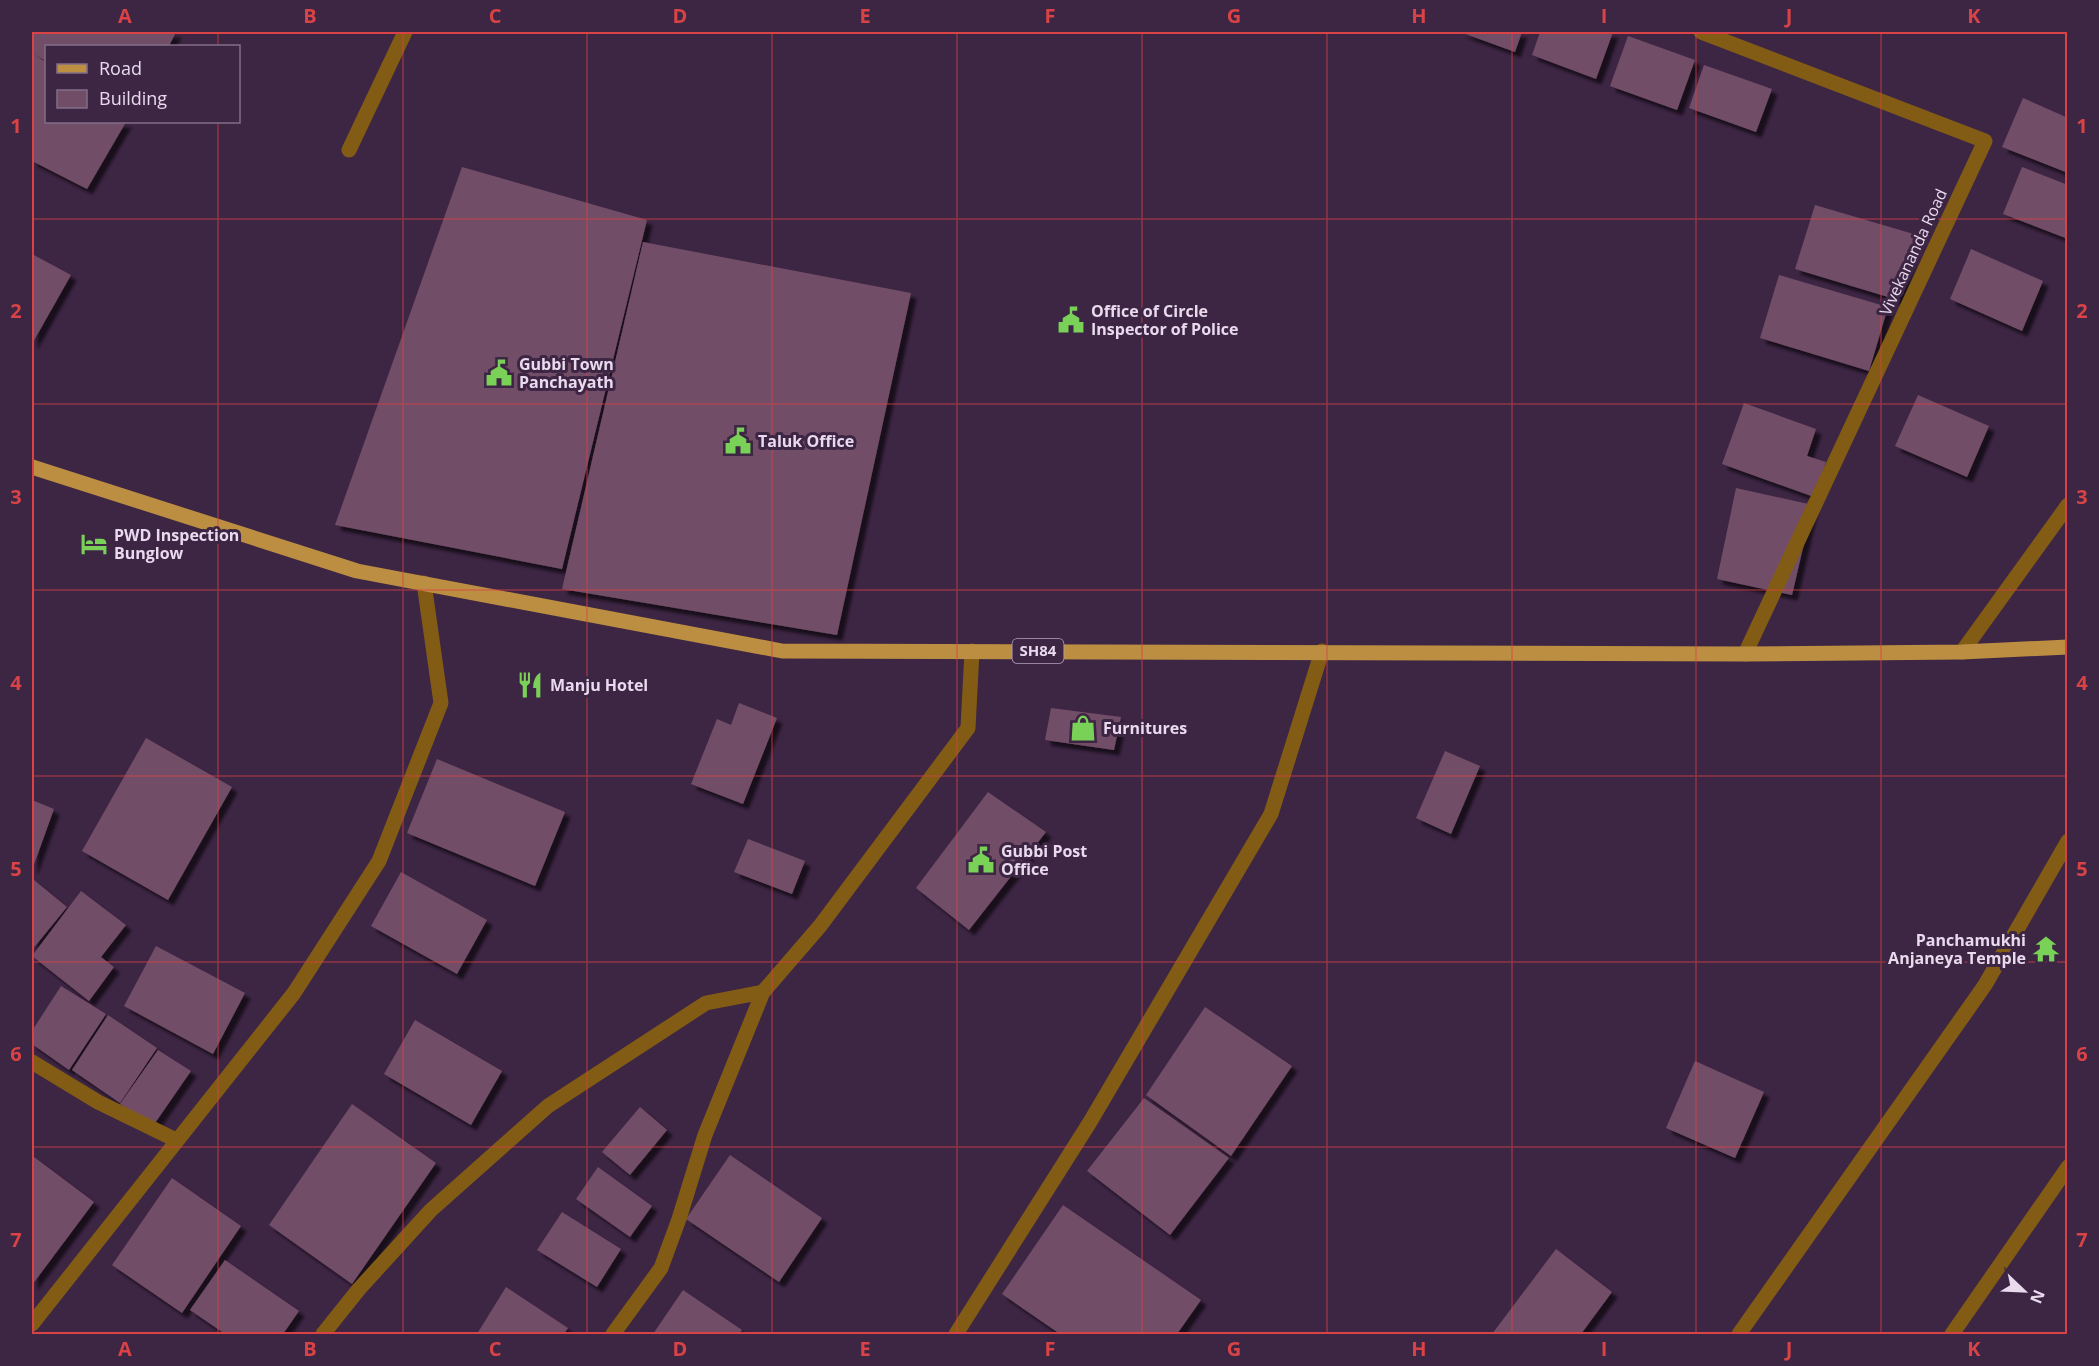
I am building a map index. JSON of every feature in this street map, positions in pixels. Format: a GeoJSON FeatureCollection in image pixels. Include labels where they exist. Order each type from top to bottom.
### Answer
{"type":"FeatureCollection","features":[{"type":"Feature","properties":{"kind":"main road","name":"SH84"},"geometry":{"type":"LineString","coordinates":[[32,467],[357,571],[782,651],[1745,654],[1962,652],[2067,647]]}},
{"type":"Feature","properties":{"kind":"street"},"geometry":{"type":"LineString","coordinates":[[349,150],[405,32]]}},
{"type":"Feature","properties":{"kind":"street","name":"Vivekananda Road"},"geometry":{"type":"LineString","coordinates":[[1701,32],[1985,141],[1745,654]]}},
{"type":"Feature","properties":{"kind":"street"},"geometry":{"type":"LineString","coordinates":[[1962,652],[2067,504]]}},
{"type":"Feature","properties":{"kind":"street"},"geometry":{"type":"LineString","coordinates":[[32,1324],[294,993],[379,861],[441,703],[424,583]]}},
{"type":"Feature","properties":{"kind":"street"},"geometry":{"type":"LineString","coordinates":[[613,1335],[661,1268],[705,1135],[763,992],[820,926],[968,728],[972,651]]}},
{"type":"Feature","properties":{"kind":"street"},"geometry":{"type":"LineString","coordinates":[[956,1335],[1090,1122],[1272,814],[1322,651]]}},
{"type":"Feature","properties":{"kind":"street"},"geometry":{"type":"LineString","coordinates":[[1739,1335],[1985,985],[2067,842]]}},
{"type":"Feature","properties":{"kind":"street"},"geometry":{"type":"LineString","coordinates":[[323,1335],[359,1289],[431,1210],[548,1106],[706,1003],[763,992]]}},
{"type":"Feature","properties":{"kind":"street"},"geometry":{"type":"LineString","coordinates":[[32,1062],[98,1102],[176,1140]]}},
{"type":"Feature","properties":{"kind":"street"},"geometry":{"type":"LineString","coordinates":[[1952,1335],[2067,1167]]}},
{"type":"Feature","properties":{"kind":"building"},"geometry":{"type":"Polygon","coordinates":[[[32,32],[176,32],[170,45],[45,45],[45,60],[33,54],[45,61],[45,123],[125,123],[87,189],[32,161],[32,32]]]}},
{"type":"Feature","properties":{"kind":"building"},"geometry":{"type":"Polygon","coordinates":[[[1460,32],[1522,32],[1515,52],[1460,32]]]}},
{"type":"Feature","properties":{"kind":"building"},"geometry":{"type":"Polygon","coordinates":[[[1540,32],[1613,32],[1596,79],[1532,55],[1540,32]]]}},
{"type":"Feature","properties":{"kind":"building"},"geometry":{"type":"Polygon","coordinates":[[[1628,36],[1695,60],[1677,110],[1610,86],[1628,36]]]}},
{"type":"Feature","properties":{"kind":"building"},"geometry":{"type":"Polygon","coordinates":[[[1704,65],[1772,89],[1756,132],[1689,108],[1704,65]]]}},
{"type":"Feature","properties":{"kind":"building"},"geometry":{"type":"Polygon","coordinates":[[[2023,98],[2068,118],[2068,173],[2002,147],[2023,98]]]}},
{"type":"Feature","properties":{"kind":"building","name":"Gubbi Town Panchayath"},"geometry":{"type":"Polygon","coordinates":[[[462,167],[647,220],[562,569],[335,525],[462,167]]]}},
{"type":"Feature","properties":{"kind":"building"},"geometry":{"type":"Polygon","coordinates":[[[2022,167],[2068,185],[2068,239],[2003,214],[2022,167]]]}},
{"type":"Feature","properties":{"kind":"building"},"geometry":{"type":"Polygon","coordinates":[[[1815,205],[1917,235],[1898,300],[1795,269],[1815,205]]]}},
{"type":"Feature","properties":{"kind":"building","name":"Taluk Office"},"geometry":{"type":"Polygon","coordinates":[[[643,242],[911,293],[837,635],[562,589],[643,242]]]}},
{"type":"Feature","properties":{"kind":"building"},"geometry":{"type":"Polygon","coordinates":[[[1971,249],[2043,281],[2022,331],[1950,299],[1971,249]]]}},
{"type":"Feature","properties":{"kind":"building"},"geometry":{"type":"Polygon","coordinates":[[[32,254],[71,275],[32,344],[32,254]]]}},
{"type":"Feature","properties":{"kind":"building"},"geometry":{"type":"Polygon","coordinates":[[[1779,275],[1888,307],[1869,371],[1760,338],[1779,275]]]}},
{"type":"Feature","properties":{"kind":"building"},"geometry":{"type":"Polygon","coordinates":[[[1918,395],[1989,426],[1967,477],[1895,446],[1918,395]]]}},
{"type":"Feature","properties":{"kind":"building"},"geometry":{"type":"Polygon","coordinates":[[[1744,403],[1816,429],[1807,456],[1826,462],[1814,497],[1722,464],[1744,403]]]}},
{"type":"Feature","properties":{"kind":"building"},"geometry":{"type":"Polygon","coordinates":[[[1736,488],[1813,505],[1792,595],[1717,579],[1736,488]]]}},
{"type":"Feature","properties":{"kind":"building"},"geometry":{"type":"Polygon","coordinates":[[[739,703],[777,718],[743,804],[691,784],[717,719],[731,725],[739,703]]]}},
{"type":"Feature","properties":{"kind":"building","name":"Furnitures"},"geometry":{"type":"Polygon","coordinates":[[[1051,708],[1121,717],[1114,750],[1045,740],[1051,708]]]}},
{"type":"Feature","properties":{"kind":"building"},"geometry":{"type":"Polygon","coordinates":[[[146,738],[232,787],[168,900],[82,851],[146,738]]]}},
{"type":"Feature","properties":{"kind":"building"},"geometry":{"type":"Polygon","coordinates":[[[1445,751],[1480,766],[1451,834],[1416,818],[1445,751]]]}},
{"type":"Feature","properties":{"kind":"building"},"geometry":{"type":"Polygon","coordinates":[[[437,759],[565,812],[535,886],[407,833],[437,759]]]}},
{"type":"Feature","properties":{"kind":"building","name":"Gubbi Post Office"},"geometry":{"type":"Polygon","coordinates":[[[988,792],[1046,832],[969,930],[916,888],[988,792]]]}},
{"type":"Feature","properties":{"kind":"building"},"geometry":{"type":"Polygon","coordinates":[[[32,800],[54,809],[32,870],[32,800]]]}},
{"type":"Feature","properties":{"kind":"building"},"geometry":{"type":"Polygon","coordinates":[[[748,839],[805,861],[792,894],[734,872],[748,839]]]}},
{"type":"Feature","properties":{"kind":"building"},"geometry":{"type":"Polygon","coordinates":[[[401,872],[487,920],[457,974],[371,926],[401,872]]]}},
{"type":"Feature","properties":{"kind":"building"},"geometry":{"type":"Polygon","coordinates":[[[34,880],[67,907],[32,950],[32,882],[34,880]]]}},
{"type":"Feature","properties":{"kind":"building"},"geometry":{"type":"Polygon","coordinates":[[[81,891],[126,925],[101,957],[114,967],[89,1001],[32,956],[81,891]]]}},
{"type":"Feature","properties":{"kind":"building"},"geometry":{"type":"Polygon","coordinates":[[[156,946],[245,993],[213,1054],[124,1006],[156,946]]]}},
{"type":"Feature","properties":{"kind":"building"},"geometry":{"type":"Polygon","coordinates":[[[61,986],[106,1014],[69,1070],[32,1044],[32,1031],[61,986]]]}},
{"type":"Feature","properties":{"kind":"building"},"geometry":{"type":"Polygon","coordinates":[[[1205,1007],[1292,1066],[1231,1156],[1146,1095],[1205,1007]]]}},
{"type":"Feature","properties":{"kind":"building"},"geometry":{"type":"Polygon","coordinates":[[[108,1015],[157,1048],[120,1103],[72,1070],[108,1015]]]}},
{"type":"Feature","properties":{"kind":"building"},"geometry":{"type":"Polygon","coordinates":[[[415,1020],[502,1071],[471,1125],[384,1074],[415,1020]]]}},
{"type":"Feature","properties":{"kind":"building"},"geometry":{"type":"Polygon","coordinates":[[[158,1050],[191,1071],[153,1126],[120,1104],[158,1050]]]}},
{"type":"Feature","properties":{"kind":"building"},"geometry":{"type":"Polygon","coordinates":[[[1695,1061],[1764,1092],[1735,1158],[1666,1128],[1695,1061]]]}},
{"type":"Feature","properties":{"kind":"building"},"geometry":{"type":"Polygon","coordinates":[[[1144,1098],[1229,1158],[1170,1235],[1087,1171],[1144,1098]]]}},
{"type":"Feature","properties":{"kind":"building"},"geometry":{"type":"Polygon","coordinates":[[[352,1104],[436,1163],[352,1284],[269,1225],[352,1104]]]}},
{"type":"Feature","properties":{"kind":"building"},"geometry":{"type":"Polygon","coordinates":[[[640,1107],[667,1130],[630,1175],[602,1152],[640,1107]]]}},
{"type":"Feature","properties":{"kind":"building"},"geometry":{"type":"Polygon","coordinates":[[[730,1155],[822,1218],[779,1282],[686,1219],[730,1155]]]}},
{"type":"Feature","properties":{"kind":"building"},"geometry":{"type":"Polygon","coordinates":[[[34,1157],[94,1202],[32,1285],[32,1160],[34,1157]]]}},
{"type":"Feature","properties":{"kind":"building"},"geometry":{"type":"Polygon","coordinates":[[[598,1167],[652,1206],[630,1237],[576,1199],[598,1167]]]}},
{"type":"Feature","properties":{"kind":"building"},"geometry":{"type":"Polygon","coordinates":[[[172,1178],[241,1226],[182,1313],[112,1265],[172,1178]]]}},
{"type":"Feature","properties":{"kind":"building"},"geometry":{"type":"Polygon","coordinates":[[[1063,1205],[1201,1300],[1177,1334],[1060,1334],[1002,1294],[1063,1205]]]}},
{"type":"Feature","properties":{"kind":"building"},"geometry":{"type":"Polygon","coordinates":[[[562,1212],[621,1249],[597,1287],[537,1250],[562,1212]]]}},
{"type":"Feature","properties":{"kind":"building"},"geometry":{"type":"Polygon","coordinates":[[[1556,1249],[1612,1292],[1581,1334],[1492,1334],[1556,1249]]]}},
{"type":"Feature","properties":{"kind":"building"},"geometry":{"type":"Polygon","coordinates":[[[225,1260],[299,1311],[283,1334],[225,1334],[190,1310],[225,1260]]]}},
{"type":"Feature","properties":{"kind":"building"},"geometry":{"type":"Polygon","coordinates":[[[506,1287],[568,1328],[564,1334],[477,1334],[506,1287]]]}},
{"type":"Feature","properties":{"kind":"building"},"geometry":{"type":"Polygon","coordinates":[[[683,1290],[742,1330],[739,1334],[653,1334],[683,1290]]]}},
{"type":"Feature","properties":{"kind":"place","name":"Office of Circle Inspector of Police"},"geometry":{"type":"Point","coordinates":[1071,320]}},
{"type":"Feature","properties":{"kind":"place","name":"Gubbi Town Panchayath"},"geometry":{"type":"Point","coordinates":[499,373]}},
{"type":"Feature","properties":{"kind":"place","name":"Taluk Office"},"geometry":{"type":"Point","coordinates":[738,441]}},
{"type":"Feature","properties":{"kind":"place","name":"PWD Inspection Bunglow"},"geometry":{"type":"Point","coordinates":[94,544]}},
{"type":"Feature","properties":{"kind":"place","name":"Manju Hotel"},"geometry":{"type":"Point","coordinates":[530,685]}},
{"type":"Feature","properties":{"kind":"place","name":"Furnitures"},"geometry":{"type":"Point","coordinates":[1083,728]}},
{"type":"Feature","properties":{"kind":"place","name":"Gubbi Post Office"},"geometry":{"type":"Point","coordinates":[981,860]}},
{"type":"Feature","properties":{"kind":"place","name":"Panchamukhi Anjaneya Temple"},"geometry":{"type":"Point","coordinates":[2046,949]}}]}
